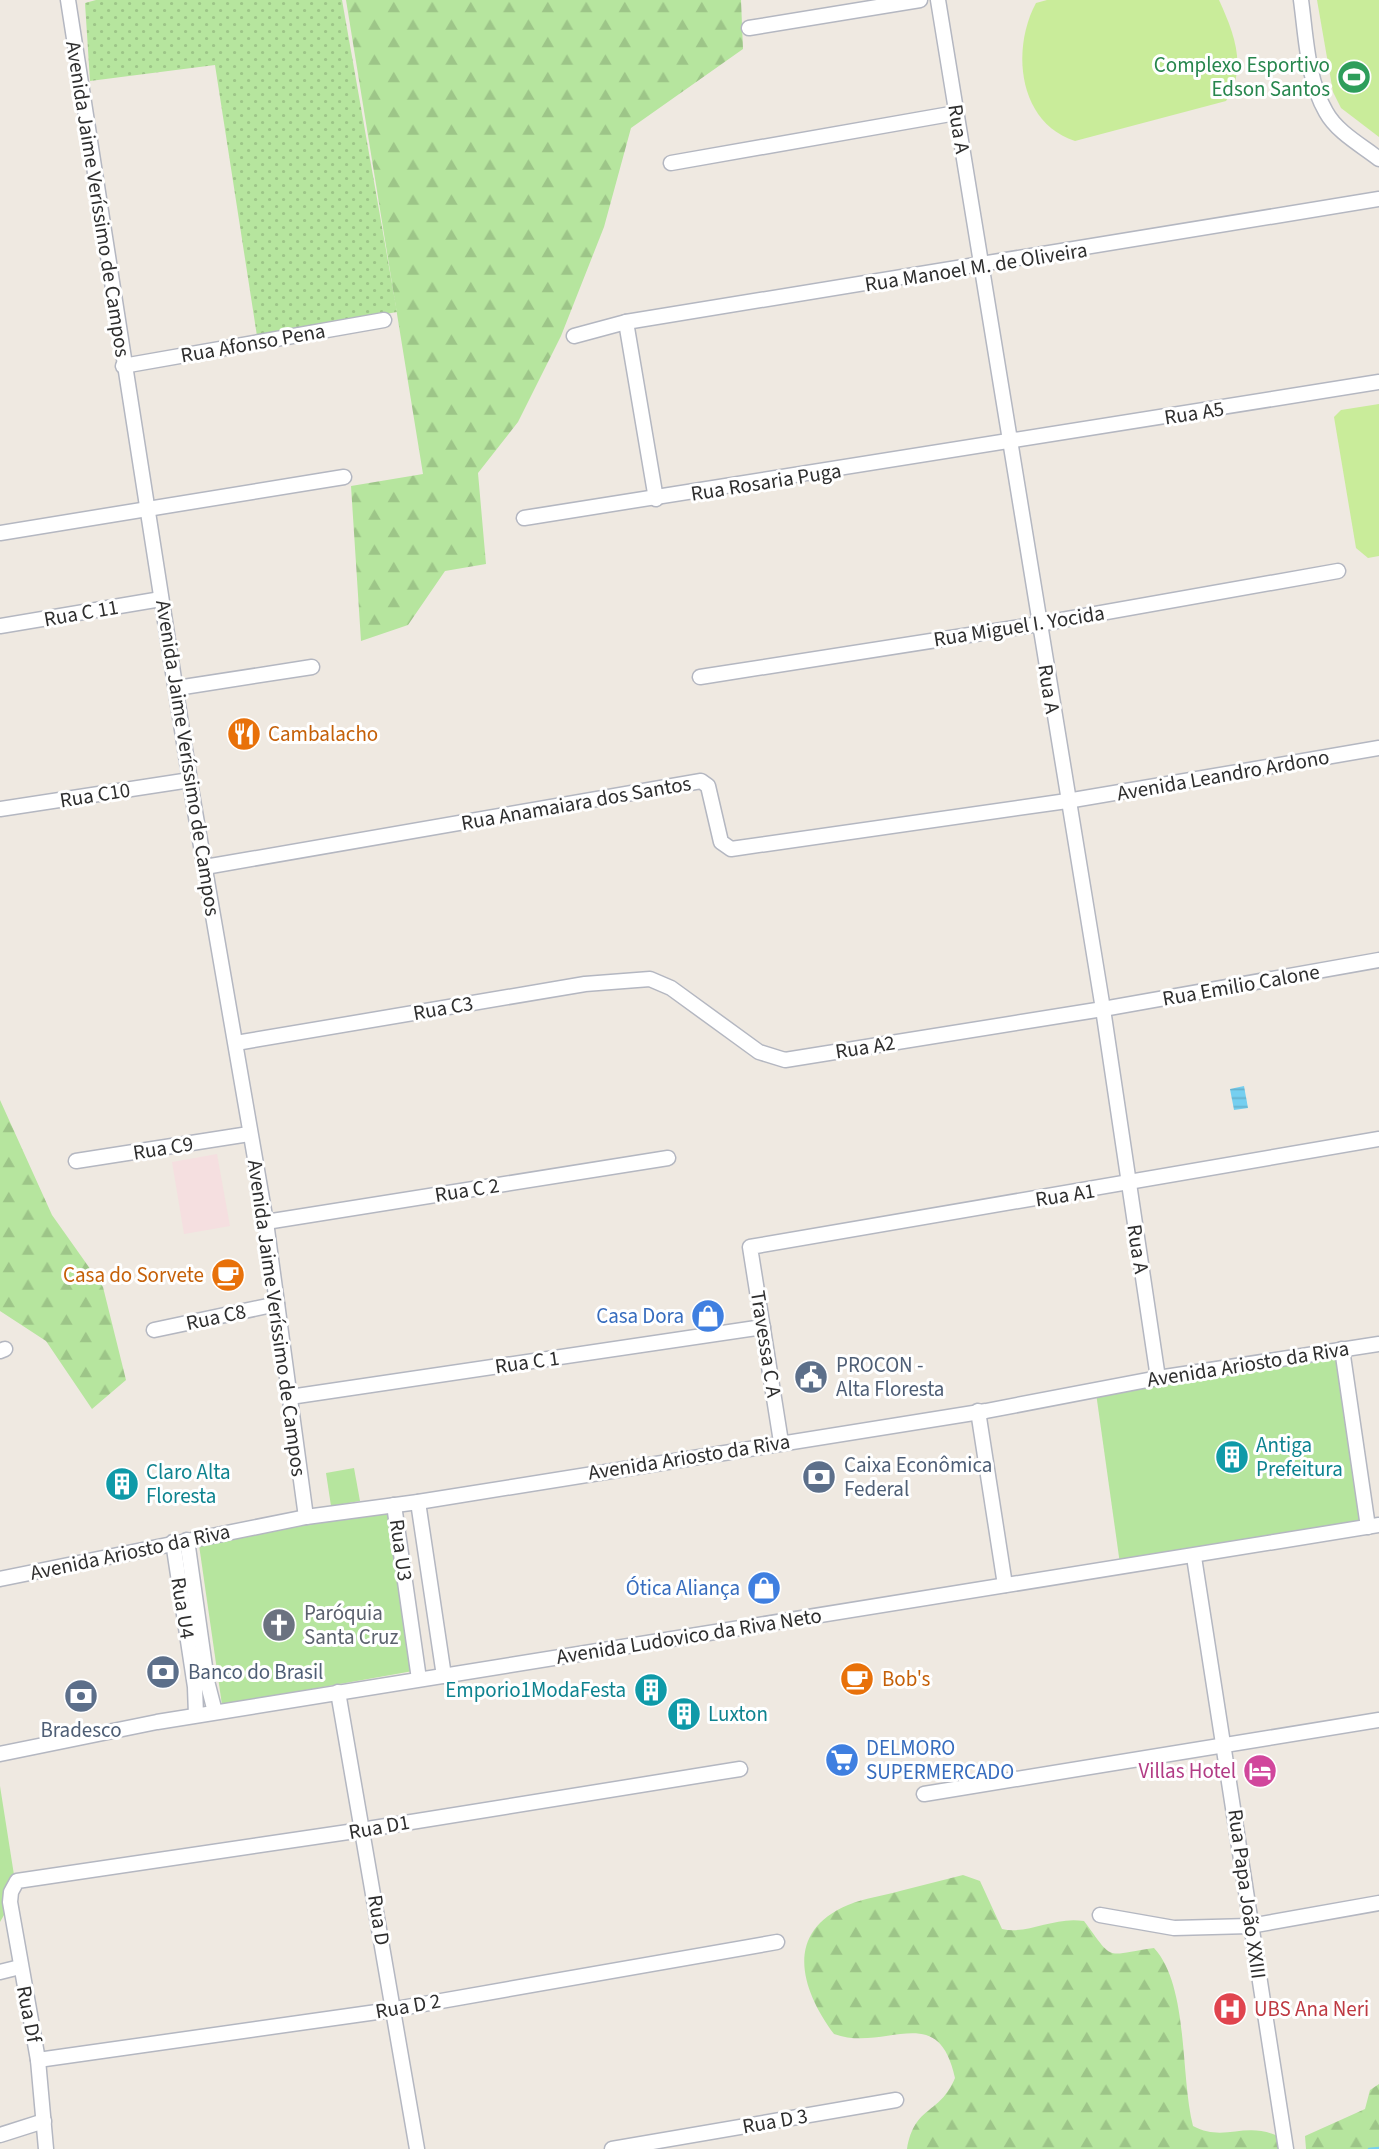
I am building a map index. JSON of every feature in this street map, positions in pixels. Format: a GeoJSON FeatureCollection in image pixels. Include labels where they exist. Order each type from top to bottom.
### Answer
{"type":"FeatureCollection","features":[{"type":"Feature","properties":{"kind":"street","name":"Avenida Jaime Veríssimo de Campos"},"geometry":{"type":"LineString","coordinates":[[68,0],[123,366],[190,780],[266,1222],[306,1517]]}},
{"type":"Feature","properties":{"kind":"street"},"geometry":{"type":"LineString","coordinates":[[749,27],[920,0]]}},
{"type":"Feature","properties":{"kind":"street","name":"Rua A"},"geometry":{"type":"LineString","coordinates":[[938,0],[1103,1009],[1158,1378]]}},
{"type":"Feature","properties":{"kind":"street"},"geometry":{"type":"LineString","coordinates":[[1301,0],[1314,84],[1326,113],[1345,133],[1379,159]]}},
{"type":"Feature","properties":{"kind":"street"},"geometry":{"type":"LineString","coordinates":[[671,163],[956,113]]}},
{"type":"Feature","properties":{"kind":"street","name":"Rua Manoel M. de Oliveira"},"geometry":{"type":"LineString","coordinates":[[574,335],[626,322],[982,266],[1379,199]]}},
{"type":"Feature","properties":{"kind":"street","name":"Rua Afonso Pena"},"geometry":{"type":"LineString","coordinates":[[123,366],[384,320]]}},
{"type":"Feature","properties":{"kind":"street"},"geometry":{"type":"LineString","coordinates":[[626,322],[656,499]]}},
{"type":"Feature","properties":{"kind":"street","name":"Rua A5"},"geometry":{"type":"LineString","coordinates":[[1009,443],[1379,382]]}},
{"type":"Feature","properties":{"kind":"street","name":"Rua Rosaria Puga"},"geometry":{"type":"LineString","coordinates":[[524,519],[1009,443]]}},
{"type":"Feature","properties":{"kind":"street"},"geometry":{"type":"LineString","coordinates":[[0,533],[344,477]]}},
{"type":"Feature","properties":{"kind":"street","name":"Rua Miguel I. Yocida"},"geometry":{"type":"LineString","coordinates":[[700,677],[1039,624],[1338,571]]}},
{"type":"Feature","properties":{"kind":"street","name":"Rua C 11"},"geometry":{"type":"LineString","coordinates":[[0,626],[161,599]]}},
{"type":"Feature","properties":{"kind":"street"},"geometry":{"type":"LineString","coordinates":[[177,688],[312,667]]}},
{"type":"Feature","properties":{"kind":"street","name":"Avenida Leandro Ardono"},"geometry":{"type":"LineString","coordinates":[[1068,801],[1379,748]]}},
{"type":"Feature","properties":{"kind":"street","name":"Rua C10"},"geometry":{"type":"LineString","coordinates":[[0,809],[190,780]]}},
{"type":"Feature","properties":{"kind":"street","name":"Rua Anamaiara dos Santos"},"geometry":{"type":"LineString","coordinates":[[205,867],[701,781],[708,786],[721,842],[731,849],[1068,801]]}},
{"type":"Feature","properties":{"kind":"street","name":"Rua Emilio Calone"},"geometry":{"type":"LineString","coordinates":[[1103,1009],[1379,960]]}},
{"type":"Feature","properties":{"kind":"street","name":"Rua A2"},"geometry":{"type":"LineString","coordinates":[[650,979],[671,988],[759,1052],[785,1060],[1103,1009]]}},
{"type":"Feature","properties":{"kind":"street","name":"Rua C3"},"geometry":{"type":"LineString","coordinates":[[236,1043],[585,984],[650,979]]}},
{"type":"Feature","properties":{"kind":"street","name":"Rua C9"},"geometry":{"type":"LineString","coordinates":[[76,1161],[249,1134]]}},
{"type":"Feature","properties":{"kind":"street","name":"Rua A1"},"geometry":{"type":"LineString","coordinates":[[750,1247],[1379,1139]]}},
{"type":"Feature","properties":{"kind":"street","name":"Rua C 2"},"geometry":{"type":"LineString","coordinates":[[266,1222],[668,1158]]}},
{"type":"Feature","properties":{"kind":"street","name":"Travessa C A"},"geometry":{"type":"LineString","coordinates":[[750,1247],[781,1442]]}},
{"type":"Feature","properties":{"kind":"street","name":"Rua C8"},"geometry":{"type":"LineString","coordinates":[[154,1330],[277,1304]]}},
{"type":"Feature","properties":{"kind":"street","name":"Rua C 1"},"geometry":{"type":"LineString","coordinates":[[290,1397],[764,1326]]}},
{"type":"Feature","properties":{"kind":"street","name":"Avenida Ariosto da Riva"},"geometry":{"type":"LineString","coordinates":[[0,1578],[306,1517],[418,1502],[982,1411],[1158,1378],[1379,1344]]}},
{"type":"Feature","properties":{"kind":"street"},"geometry":{"type":"LineString","coordinates":[[1342,1349],[1374,1526]]}},
{"type":"Feature","properties":{"kind":"street"},"geometry":{"type":"LineString","coordinates":[[982,1411],[1009,1584]]}},
{"type":"Feature","properties":{"kind":"street","name":"Rua U3"},"geometry":{"type":"LineString","coordinates":[[418,1502],[444,1676]]}},
{"type":"Feature","properties":{"kind":"street","name":"Rua U3"},"geometry":{"type":"LineString","coordinates":[[394,1505],[419,1679]]}},
{"type":"Feature","properties":{"kind":"street","name":"Avenida Ludovico da Riva Neto"},"geometry":{"type":"LineString","coordinates":[[0,1754],[196,1715],[1374,1526]]}},
{"type":"Feature","properties":{"kind":"street","name":"Rua U4"},"geometry":{"type":"LineString","coordinates":[[180,1541],[193,1624],[215,1712]]}},
{"type":"Feature","properties":{"kind":"street","name":"Rua Papa João XXIII"},"geometry":{"type":"LineString","coordinates":[[1194,1557],[1286,2149]]}},
{"type":"Feature","properties":{"kind":"street","name":"Rua U4"},"geometry":{"type":"LineString","coordinates":[[193,1624],[196,1715]]}},
{"type":"Feature","properties":{"kind":"street","name":"Rua D"},"geometry":{"type":"LineString","coordinates":[[338,1692],[364,1830],[417,2149]]}},
{"type":"Feature","properties":{"kind":"street"},"geometry":{"type":"LineString","coordinates":[[924,1794],[1379,1720]]}},
{"type":"Feature","properties":{"kind":"street","name":"Rua D1"},"geometry":{"type":"LineString","coordinates":[[17,1881],[364,1830],[740,1769]]}},
{"type":"Feature","properties":{"kind":"street","name":"Rua Df"},"geometry":{"type":"LineString","coordinates":[[17,1881],[10,1892],[10,1902],[38,2060],[46,2149]]}},
{"type":"Feature","properties":{"kind":"street"},"geometry":{"type":"LineString","coordinates":[[1100,1915],[1174,1928],[1250,1926],[1379,1903]]}},
{"type":"Feature","properties":{"kind":"street","name":"Rua D 2"},"geometry":{"type":"LineString","coordinates":[[38,2060],[393,2009],[777,1942]]}},
{"type":"Feature","properties":{"kind":"street"},"geometry":{"type":"LineString","coordinates":[[0,1972],[20,1967]]}},
{"type":"Feature","properties":{"kind":"street","name":"Rua D 3"},"geometry":{"type":"LineString","coordinates":[[612,2149],[896,2100]]}},
{"type":"Feature","properties":{"kind":"street"},"geometry":{"type":"LineString","coordinates":[[0,2135],[44,2121]]}},
{"type":"Feature","properties":{"kind":"shaded area"},"geometry":{"type":"Polygon","coordinates":[[[217,1154],[230,1226],[184,1234],[172,1162],[217,1154]]]}},
{"type":"Feature","properties":{"kind":"green space"},"geometry":{"type":"Polygon","coordinates":[[[96,0],[342,0],[397,312],[257,336],[215,65],[90,81],[85,3],[96,0]]]}},
{"type":"Feature","properties":{"kind":"green space"},"geometry":{"type":"Polygon","coordinates":[[[346,0],[741,0],[743,49],[631,128],[604,227],[561,336],[518,422],[478,473],[486,564],[445,571],[408,625],[361,641],[351,486],[423,474],[346,0]]]}},
{"type":"Feature","properties":{"kind":"green space"},"geometry":{"type":"Polygon","coordinates":[[[1047,0],[1219,0],[1230,25],[1236,50],[1233,89],[1226,101],[1075,141],[1056,132],[1041,118],[1031,102],[1022,62],[1028,21],[1036,3],[1047,0]]]}},
{"type":"Feature","properties":{"kind":"green space","name":"Complexo Esportivo Edson Santos"},"geometry":{"type":"Polygon","coordinates":[[[1317,0],[1379,0],[1379,137],[1341,108],[1333,92],[1317,0]]]}},
{"type":"Feature","properties":{"kind":"green space"},"geometry":{"type":"Polygon","coordinates":[[[1379,404],[1379,556],[1368,558],[1356,548],[1334,417],[1341,410],[1379,404]]]}},
{"type":"Feature","properties":{"kind":"green space"},"geometry":{"type":"Polygon","coordinates":[[[0,1100],[52,1215],[103,1287],[126,1380],[92,1409],[46,1341],[0,1311],[0,1100]]]}},
{"type":"Feature","properties":{"kind":"green space"},"geometry":{"type":"Polygon","coordinates":[[[1339,1353],[1364,1524],[1120,1564],[1096,1393],[1339,1353]]]}},
{"type":"Feature","properties":{"kind":"green space"},"geometry":{"type":"Polygon","coordinates":[[[354,1468],[360,1501],[331,1506],[326,1473],[354,1468]]]}},
{"type":"Feature","properties":{"kind":"green space"},"geometry":{"type":"Polygon","coordinates":[[[389,1511],[413,1671],[222,1705],[199,1545],[310,1518],[389,1511]]]}},
{"type":"Feature","properties":{"kind":"green space"},"geometry":{"type":"Polygon","coordinates":[[[0,1786],[14,1875],[3,1892],[4,1915],[0,1922],[0,1786]]]}},
{"type":"Feature","properties":{"kind":"green space"},"geometry":{"type":"Polygon","coordinates":[[[963,1875],[980,1881],[1002,1929],[1022,1930],[1062,1921],[1084,1921],[1101,1944],[1112,1953],[1154,1948],[1165,1964],[1173,1985],[1182,2032],[1193,2126],[1215,2132],[1268,2132],[1280,2137],[1284,2149],[907,2149],[916,2124],[942,2099],[955,2078],[947,2054],[936,2040],[923,2034],[853,2038],[834,2034],[813,1998],[807,1980],[804,1962],[806,1946],[814,1930],[828,1916],[848,1905],[963,1875]]]}},
{"type":"Feature","properties":{"kind":"green space"},"geometry":{"type":"Polygon","coordinates":[[[1379,2084],[1379,2149],[1306,2149],[1305,2136],[1365,2109],[1370,2090],[1379,2084]]]}},
{"type":"Feature","properties":{"kind":"water"},"geometry":{"type":"Polygon","coordinates":[[[1244,1086],[1248,1108],[1234,1110],[1230,1089],[1244,1086]]]}},
{"type":"Feature","properties":{"kind":"waterway"},"geometry":{"type":"LineString","coordinates":[[1369,2149],[1379,2148]]}},
{"type":"Feature","properties":{"kind":"place","name":"Complexo Esportivo Edson Santos"},"geometry":{"type":"Point","coordinates":[1354,77]}},
{"type":"Feature","properties":{"kind":"place","name":"Cambalacho"},"geometry":{"type":"Point","coordinates":[244,734]}},
{"type":"Feature","properties":{"kind":"place","name":"Casa do Sorvete"},"geometry":{"type":"Point","coordinates":[228,1275]}},
{"type":"Feature","properties":{"kind":"place","name":"Casa Dora"},"geometry":{"type":"Point","coordinates":[708,1316]}},
{"type":"Feature","properties":{"kind":"place","name":"PROCON - Alta Floresta"},"geometry":{"type":"Point","coordinates":[811,1377]}},
{"type":"Feature","properties":{"kind":"place","name":"Antiga Prefeitura"},"geometry":{"type":"Point","coordinates":[1232,1457]}},
{"type":"Feature","properties":{"kind":"place","name":"Caixa Econômica Federal"},"geometry":{"type":"Point","coordinates":[819,1477]}},
{"type":"Feature","properties":{"kind":"place","name":"Claro Alta Floresta"},"geometry":{"type":"Point","coordinates":[122,1484]}},
{"type":"Feature","properties":{"kind":"place","name":"Ótica Aliança"},"geometry":{"type":"Point","coordinates":[764,1588]}},
{"type":"Feature","properties":{"kind":"place","name":"Paróquia Santa Cruz"},"geometry":{"type":"Point","coordinates":[279,1625]}},
{"type":"Feature","properties":{"kind":"place","name":"Banco do Brasil"},"geometry":{"type":"Point","coordinates":[163,1672]}},
{"type":"Feature","properties":{"kind":"place","name":"Bob's"},"geometry":{"type":"Point","coordinates":[857,1679]}},
{"type":"Feature","properties":{"kind":"place","name":"Emporio1ModaFesta"},"geometry":{"type":"Point","coordinates":[651,1690]}},
{"type":"Feature","properties":{"kind":"place","name":"Bradesco"},"geometry":{"type":"Point","coordinates":[81,1696]}},
{"type":"Feature","properties":{"kind":"place","name":"Luxton"},"geometry":{"type":"Point","coordinates":[684,1714]}},
{"type":"Feature","properties":{"kind":"place","name":"DELMORO SUPERMERCADO"},"geometry":{"type":"Point","coordinates":[842,1760]}},
{"type":"Feature","properties":{"kind":"place","name":"Villas Hotel"},"geometry":{"type":"Point","coordinates":[1260,1771]}},
{"type":"Feature","properties":{"kind":"place","name":"UBS Ana Neri"},"geometry":{"type":"Point","coordinates":[1230,2009]}}]}
